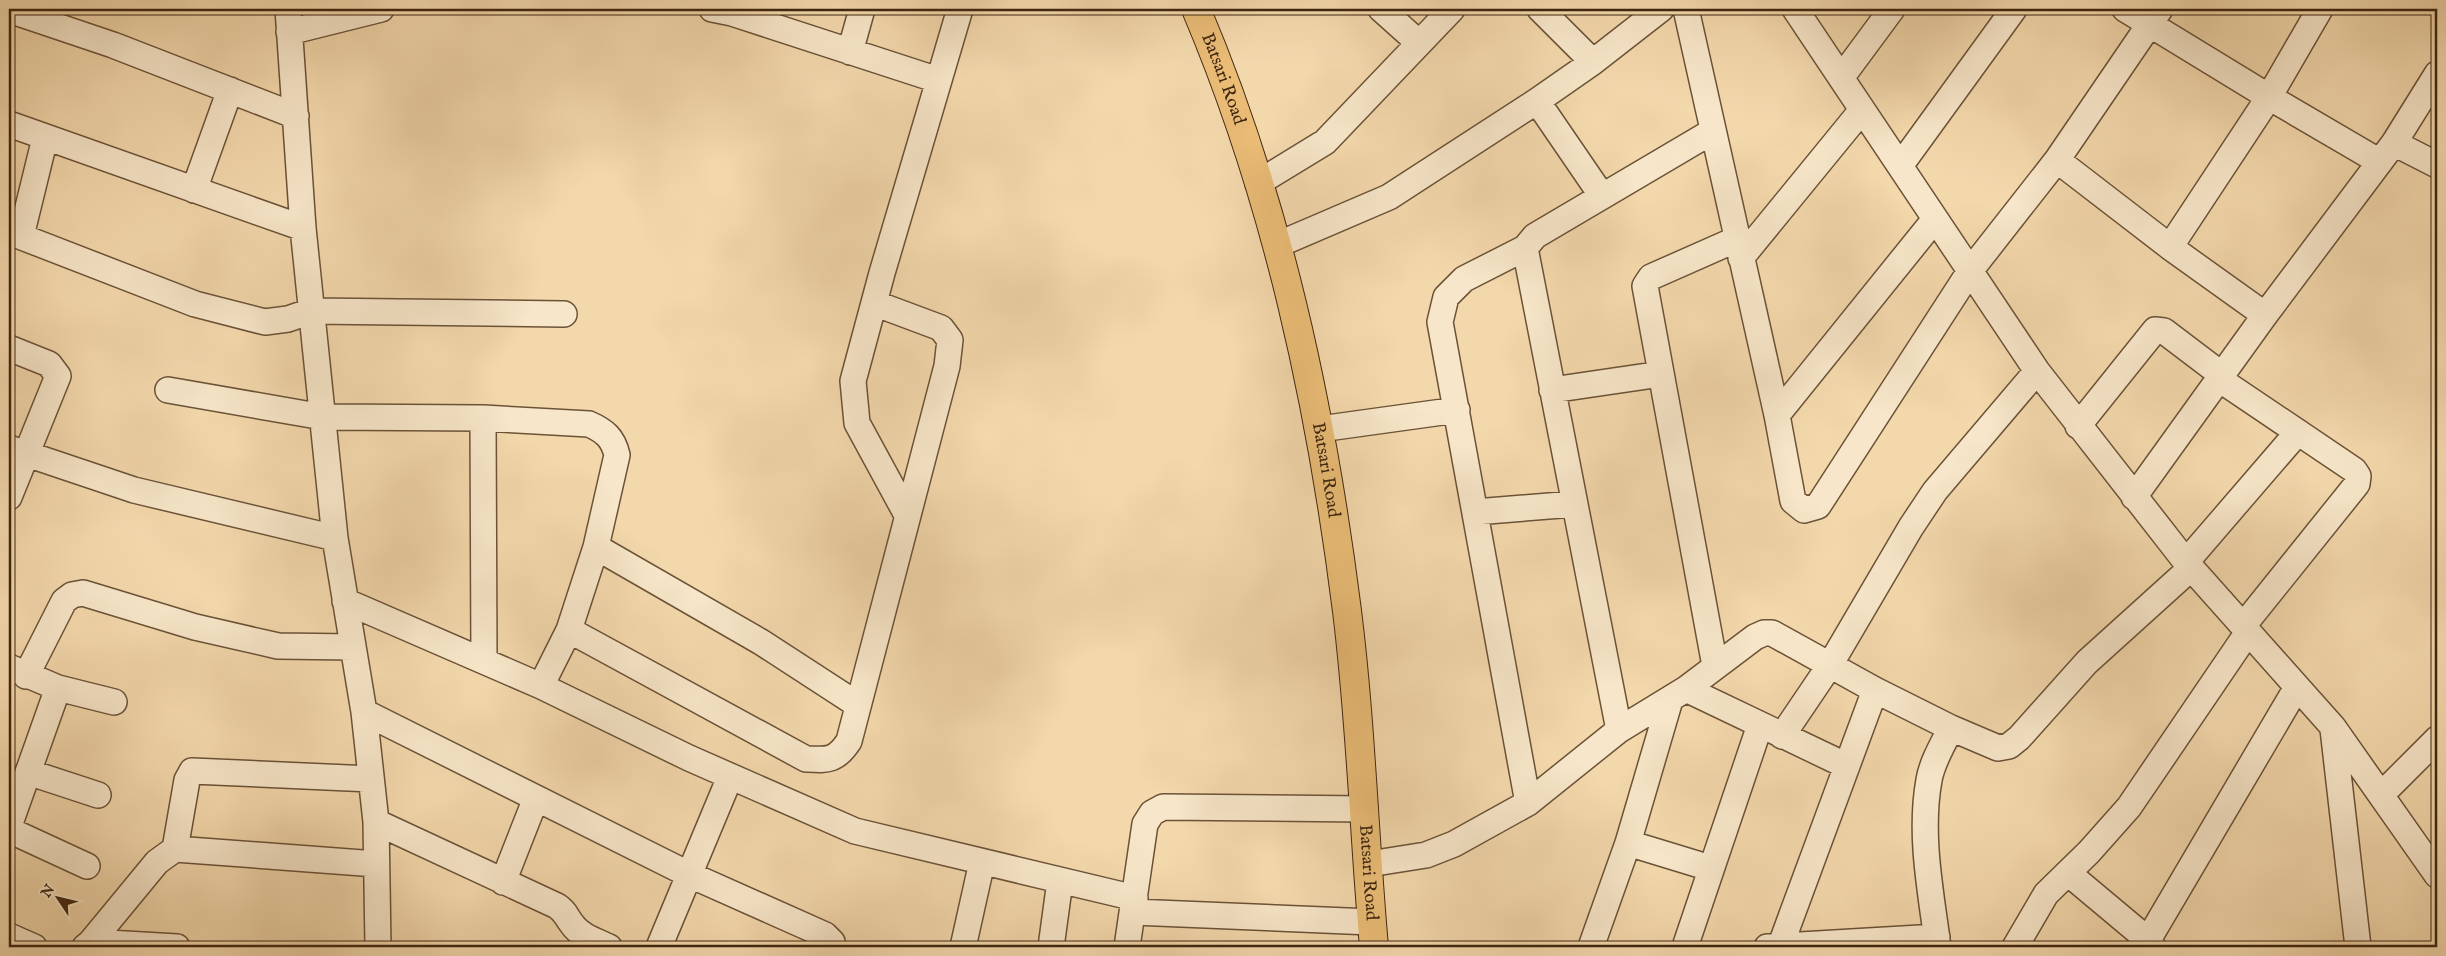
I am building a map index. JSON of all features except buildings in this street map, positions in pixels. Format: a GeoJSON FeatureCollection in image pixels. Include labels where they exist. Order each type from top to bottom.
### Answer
{"type":"FeatureCollection","features":[{"type":"Feature","properties":{"kind":"main road","name":"Batsari Road"},"geometry":{"type":"LineString","coordinates":[[1196,9],[1218,59],[1277,245],[1299,332],[1320,430],[1347,612],[1365,809],[1372,934]]}},
{"type":"Feature","properties":{"kind":"street"},"geometry":{"type":"LineString","coordinates":[[381,9],[288,20],[311,311],[335,538],[364,712],[376,822],[376,864],[383,946]]}},
{"type":"Feature","properties":{"kind":"street"},"geometry":{"type":"LineString","coordinates":[[712,9],[732,13],[938,80]]}},
{"type":"Feature","properties":{"kind":"street"},"geometry":{"type":"LineString","coordinates":[[850,52],[862,9]]}},
{"type":"Feature","properties":{"kind":"street"},"geometry":{"type":"LineString","coordinates":[[907,515],[857,423],[853,381],[938,80],[960,9]]}},
{"type":"Feature","properties":{"kind":"street"},"geometry":{"type":"LineString","coordinates":[[1381,9],[1419,43]]}},
{"type":"Feature","properties":{"kind":"street"},"geometry":{"type":"LineString","coordinates":[[1258,183],[1325,142],[1452,9]]}},
{"type":"Feature","properties":{"kind":"street"},"geometry":{"type":"LineString","coordinates":[[1540,9],[1593,62]]}},
{"type":"Feature","properties":{"kind":"street"},"geometry":{"type":"LineString","coordinates":[[1277,245],[1389,198],[1537,101],[1593,62],[1661,9]]}},
{"type":"Feature","properties":{"kind":"street"},"geometry":{"type":"LineString","coordinates":[[1686,9],[1777,415],[1794,501],[1804,510],[1818,506],[1970,271],[2058,160],[2155,16]]}},
{"type":"Feature","properties":{"kind":"street"},"geometry":{"type":"LineString","coordinates":[[1795,9],[2037,371],[2078,426],[2189,565],[2333,728],[2437,875]]}},
{"type":"Feature","properties":{"kind":"street"},"geometry":{"type":"LineString","coordinates":[[1841,78],[1892,9]]}},
{"type":"Feature","properties":{"kind":"street"},"geometry":{"type":"LineString","coordinates":[[1900,166],[2014,9]]}},
{"type":"Feature","properties":{"kind":"street"},"geometry":{"type":"LineString","coordinates":[[2125,9],[2155,16],[2269,97],[2387,152],[2437,165]]}},
{"type":"Feature","properties":{"kind":"street"},"geometry":{"type":"LineString","coordinates":[[2170,246],[2269,97],[2320,9]]}},
{"type":"Feature","properties":{"kind":"street"},"geometry":{"type":"LineString","coordinates":[[9,10],[113,45],[296,116]]}},
{"type":"Feature","properties":{"kind":"street"},"geometry":{"type":"LineString","coordinates":[[2134,497],[2265,315],[2387,152],[2437,74]]}},
{"type":"Feature","properties":{"kind":"street"},"geometry":{"type":"LineString","coordinates":[[194,190],[230,90]]}},
{"type":"Feature","properties":{"kind":"street"},"geometry":{"type":"LineString","coordinates":[[1537,101],[1602,196]]}},
{"type":"Feature","properties":{"kind":"street"},"geometry":{"type":"LineString","coordinates":[[1715,666],[1645,286],[1646,281],[1651,277],[1739,249],[1862,110]]}},
{"type":"Feature","properties":{"kind":"street"},"geometry":{"type":"LineString","coordinates":[[9,124],[303,228]]}},
{"type":"Feature","properties":{"kind":"street"},"geometry":{"type":"LineString","coordinates":[[1528,803],[1440,322],[1446,297],[1464,279],[1525,248],[1535,236],[1713,131]]}},
{"type":"Feature","properties":{"kind":"street"},"geometry":{"type":"LineString","coordinates":[[45,138],[15,234],[195,304],[265,322],[288,319],[311,311],[564,314]]}},
{"type":"Feature","properties":{"kind":"street"},"geometry":{"type":"LineString","coordinates":[[2058,160],[2170,246],[2265,315]]}},
{"type":"Feature","properties":{"kind":"street"},"geometry":{"type":"LineString","coordinates":[[1777,415],[1935,219]]}},
{"type":"Feature","properties":{"kind":"street"},"geometry":{"type":"LineString","coordinates":[[1525,248],[1619,730]]}},
{"type":"Feature","properties":{"kind":"street"},"geometry":{"type":"LineString","coordinates":[[569,630],[806,760],[827,760],[841,754],[849,741],[947,366],[950,340],[941,328],[874,303]]}},
{"type":"Feature","properties":{"kind":"street"},"geometry":{"type":"LineString","coordinates":[[2015,947],[2046,894],[2129,807],[2245,629],[2357,484],[2358,476],[2354,470],[2220,377],[2164,331],[2155,330],[2078,426]]}},
{"type":"Feature","properties":{"kind":"street"},"geometry":{"type":"LineString","coordinates":[[9,348],[49,364],[58,376],[18,451],[9,496]]}},
{"type":"Feature","properties":{"kind":"street"},"geometry":{"type":"LineString","coordinates":[[1782,736],[1830,665],[1925,506],[2037,371]]}},
{"type":"Feature","properties":{"kind":"street"},"geometry":{"type":"LineString","coordinates":[[1552,390],[1661,374]]}},
{"type":"Feature","properties":{"kind":"street"},"geometry":{"type":"LineString","coordinates":[[168,390],[323,417],[483,418],[589,424],[603,431],[614,442],[617,455],[596,547],[569,630],[542,686]]}},
{"type":"Feature","properties":{"kind":"street"},"geometry":{"type":"LineString","coordinates":[[1320,430],[1456,410]]}},
{"type":"Feature","properties":{"kind":"street"},"geometry":{"type":"LineString","coordinates":[[483,418],[484,661]]}},
{"type":"Feature","properties":{"kind":"street"},"geometry":{"type":"LineString","coordinates":[[1369,864],[1426,855],[1454,844],[1528,803],[1619,730],[1678,695],[1755,637],[1764,633],[1772,634],[1875,690],[1951,728],[1998,748],[2009,746],[2019,738],[2088,662],[2189,565],[2298,432]]}},
{"type":"Feature","properties":{"kind":"street"},"geometry":{"type":"LineString","coordinates":[[18,451],[134,490],[335,538]]}},
{"type":"Feature","properties":{"kind":"street"},"geometry":{"type":"LineString","coordinates":[[1475,512],[1574,504]]}},
{"type":"Feature","properties":{"kind":"street"},"geometry":{"type":"LineString","coordinates":[[596,547],[761,642],[858,705]]}},
{"type":"Feature","properties":{"kind":"street"},"geometry":{"type":"LineString","coordinates":[[114,702],[58,688],[18,672],[64,601],[72,595],[83,593],[196,627],[278,646],[353,647]]}},
{"type":"Feature","properties":{"kind":"street"},"geometry":{"type":"LineString","coordinates":[[345,600],[542,686],[730,777],[855,831],[1060,881],[1134,905],[1372,934]]}},
{"type":"Feature","properties":{"kind":"street"},"geometry":{"type":"LineString","coordinates":[[2068,873],[2150,944],[2297,687]]}},
{"type":"Feature","properties":{"kind":"street"},"geometry":{"type":"LineString","coordinates":[[58,688],[9,828],[87,866]]}},
{"type":"Feature","properties":{"kind":"street"},"geometry":{"type":"LineString","coordinates":[[1875,690],[1847,766],[1773,947],[1938,942],[1928,869],[1926,813],[1929,779],[1951,728]]}},
{"type":"Feature","properties":{"kind":"street"},"geometry":{"type":"LineString","coordinates":[[1678,695],[1760,725],[1847,766]]}},
{"type":"Feature","properties":{"kind":"street"},"geometry":{"type":"LineString","coordinates":[[1591,947],[1678,695]]}},
{"type":"Feature","properties":{"kind":"street"},"geometry":{"type":"LineString","coordinates":[[364,712],[688,874],[825,935],[832,942],[832,947]]}},
{"type":"Feature","properties":{"kind":"street"},"geometry":{"type":"LineString","coordinates":[[1685,947],[1710,868],[1760,725]]}},
{"type":"Feature","properties":{"kind":"street"},"geometry":{"type":"LineString","coordinates":[[2333,728],[2358,947]]}},
{"type":"Feature","properties":{"kind":"street"},"geometry":{"type":"LineString","coordinates":[[2381,795],[2437,739]]}},
{"type":"Feature","properties":{"kind":"street"},"geometry":{"type":"LineString","coordinates":[[175,849],[187,780],[192,771],[371,779]]}},
{"type":"Feature","properties":{"kind":"street"},"geometry":{"type":"LineString","coordinates":[[28,772],[98,794]]}},
{"type":"Feature","properties":{"kind":"street"},"geometry":{"type":"LineString","coordinates":[[659,947],[730,777]]}},
{"type":"Feature","properties":{"kind":"street"},"geometry":{"type":"LineString","coordinates":[[503,882],[536,798]]}},
{"type":"Feature","properties":{"kind":"street"},"geometry":{"type":"LineString","coordinates":[[1127,947],[1145,824],[1152,813],[1162,807],[1365,809]]}},
{"type":"Feature","properties":{"kind":"street"},"geometry":{"type":"LineString","coordinates":[[376,822],[557,906],[566,912],[571,924],[584,935],[609,947]]}},
{"type":"Feature","properties":{"kind":"street"},"geometry":{"type":"LineString","coordinates":[[1628,843],[1710,868]]}},
{"type":"Feature","properties":{"kind":"street"},"geometry":{"type":"LineString","coordinates":[[88,945],[156,862],[175,849],[376,864]]}},
{"type":"Feature","properties":{"kind":"street"},"geometry":{"type":"LineString","coordinates":[[963,947],[982,862]]}},
{"type":"Feature","properties":{"kind":"street"},"geometry":{"type":"LineString","coordinates":[[1051,947],[1060,881]]}},
{"type":"Feature","properties":{"kind":"street"},"geometry":{"type":"LineString","coordinates":[[9,936],[34,947]]}},
{"type":"Feature","properties":{"kind":"street"},"geometry":{"type":"LineString","coordinates":[[88,945],[177,947]]}}]}
